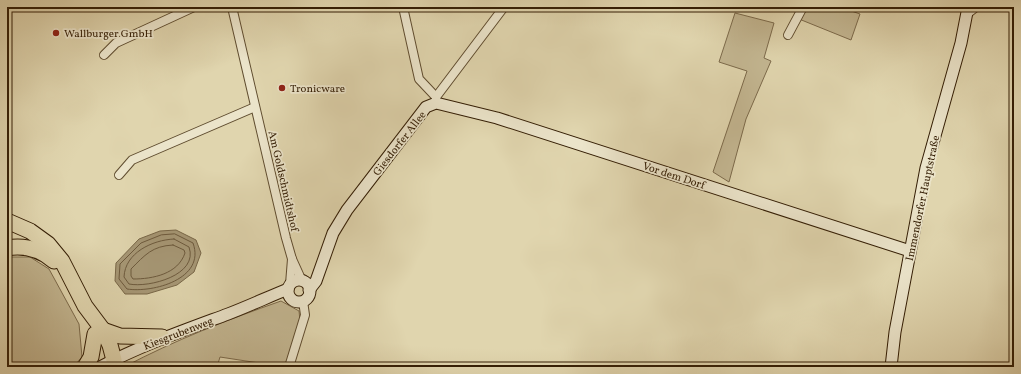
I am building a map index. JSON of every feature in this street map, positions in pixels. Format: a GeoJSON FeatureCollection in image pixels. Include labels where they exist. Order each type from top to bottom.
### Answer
{"type":"FeatureCollection","features":[{"type":"Feature","properties":{"kind":"highway"},"geometry":{"type":"LineString","coordinates":[[7,221],[30,231],[48,244],[62,261],[99,332],[110,345],[114,360]]}},
{"type":"Feature","properties":{"kind":"highway"},"geometry":{"type":"LineString","coordinates":[[7,248],[21,246],[40,251],[56,262],[70,278]]}},
{"type":"Feature","properties":{"kind":"highway"},"geometry":{"type":"LineString","coordinates":[[99,332],[120,336],[162,337]]}},
{"type":"Feature","properties":{"kind":"highway"},"geometry":{"type":"LineString","coordinates":[[85,367],[91,357],[99,332]]}},
{"type":"Feature","properties":{"kind":"street"},"geometry":{"type":"LineString","coordinates":[[104,55],[116,43],[194,7]]}},
{"type":"Feature","properties":{"kind":"street","name":"Am Goldschmidtshof"},"geometry":{"type":"LineString","coordinates":[[232,7],[292,259],[305,284]]}},
{"type":"Feature","properties":{"kind":"street"},"geometry":{"type":"LineString","coordinates":[[404,7],[419,79],[436,100]]}},
{"type":"Feature","properties":{"kind":"street","name":"Giesdorfer Allee"},"geometry":{"type":"LineString","coordinates":[[305,284],[320,270],[333,233],[347,210],[426,107],[436,100],[504,7]]}},
{"type":"Feature","properties":{"kind":"street"},"geometry":{"type":"LineString","coordinates":[[788,35],[803,7]]}},
{"type":"Feature","properties":{"kind":"street","name":"Immendorfer Hauptstraße"},"geometry":{"type":"LineString","coordinates":[[890,367],[895,332],[926,168],[970,9]]}},
{"type":"Feature","properties":{"kind":"street","name":"Vor dem Dorf"},"geometry":{"type":"LineString","coordinates":[[436,100],[498,118],[910,251]]}},
{"type":"Feature","properties":{"kind":"street"},"geometry":{"type":"LineString","coordinates":[[120,176],[132,160],[255,107]]}},
{"type":"Feature","properties":{"kind":"street","name":"Am Goldschmidtshof"},"geometry":{"type":"LineString","coordinates":[[289,290],[292,259]]}},
{"type":"Feature","properties":{"kind":"street"},"geometry":{"type":"LineString","coordinates":[[295,281],[305,284],[308,297],[303,301],[297,302],[289,290],[295,281]]}},
{"type":"Feature","properties":{"kind":"street","name":"Kiesgrubenweg"},"geometry":{"type":"LineString","coordinates":[[100,367],[162,337],[258,302],[268,303],[289,290]]}},
{"type":"Feature","properties":{"kind":"street"},"geometry":{"type":"LineString","coordinates":[[289,367],[305,315],[303,301]]}},
{"type":"Feature","properties":{"kind":"shaded area"},"geometry":{"type":"Polygon","coordinates":[[[806,7],[840,7],[860,14],[851,40],[799,19],[806,7]]]}},
{"type":"Feature","properties":{"kind":"shaded area"},"geometry":{"type":"Polygon","coordinates":[[[735,13],[774,23],[764,58],[771,61],[746,119],[729,182],[713,172],[747,71],[719,62],[735,13]]]}},
{"type":"Feature","properties":{"kind":"shaded area"},"geometry":{"type":"Polygon","coordinates":[[[7,257],[30,257],[49,269],[79,324],[82,357],[73,367],[7,367],[7,257]]]}},
{"type":"Feature","properties":{"kind":"shaded area"},"geometry":{"type":"Polygon","coordinates":[[[281,301],[299,311],[300,321],[285,367],[220,357],[217,367],[124,367],[201,331],[281,301]]]}},
{"type":"Feature","properties":{"kind":"water"},"geometry":{"type":"Polygon","coordinates":[[[176,230],[196,240],[201,253],[194,272],[177,285],[147,294],[125,294],[115,281],[116,263],[139,239],[160,231],[176,230]]]}},
{"type":"Feature","properties":{"kind":"place","name":"Wallburger GmbH"},"geometry":{"type":"Point","coordinates":[56,33]}},
{"type":"Feature","properties":{"kind":"place","name":"Tronicware"},"geometry":{"type":"Point","coordinates":[282,88]}}]}
